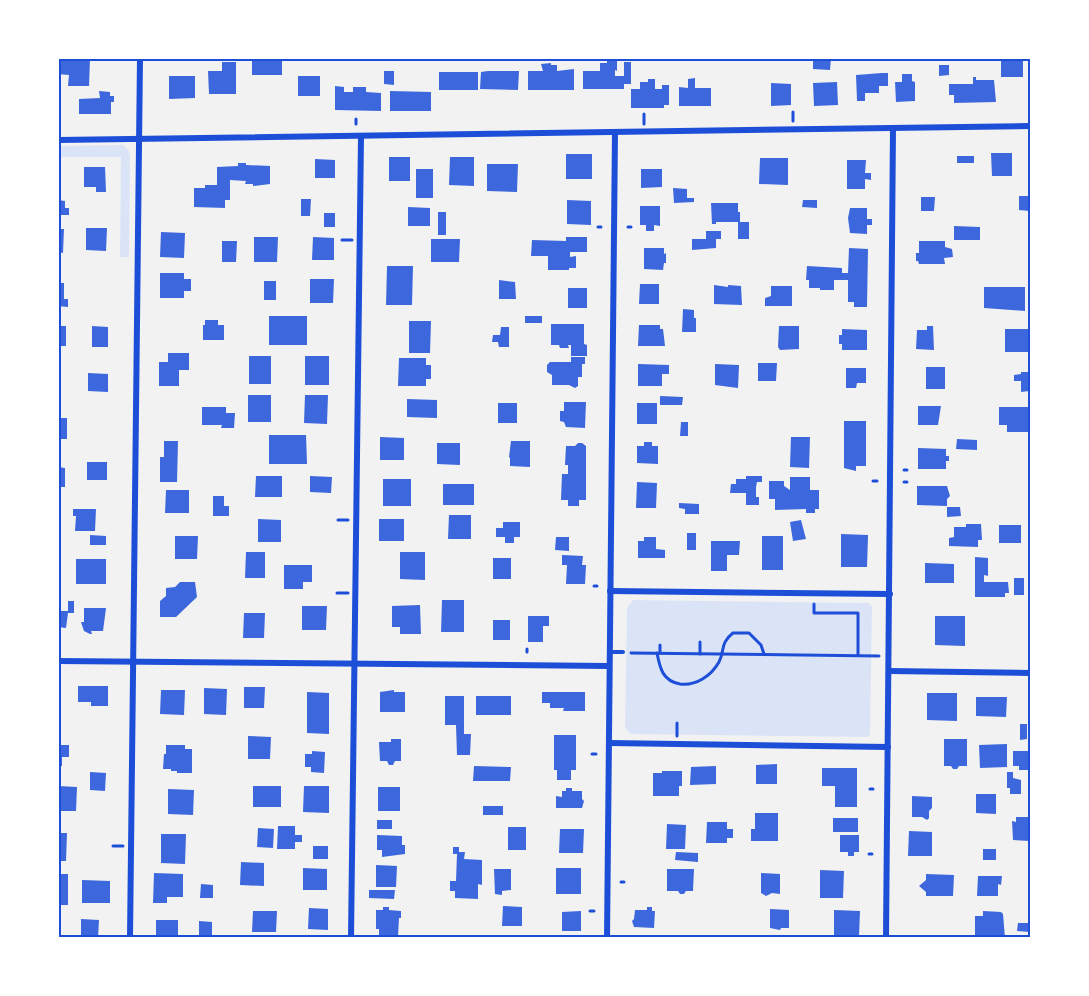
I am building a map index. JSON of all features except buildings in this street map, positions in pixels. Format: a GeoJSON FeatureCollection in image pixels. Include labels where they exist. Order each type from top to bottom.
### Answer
{"type":"FeatureCollection","features":[{"type":"Feature","properties":{"kind":"street"},"geometry":{"type":"LineString","coordinates":[[130,938],[140,58]]}},
{"type":"Feature","properties":{"kind":"street"},"geometry":{"type":"LineString","coordinates":[[58,140],[1030,126]]}},
{"type":"Feature","properties":{"kind":"street"},"geometry":{"type":"LineString","coordinates":[[886,938],[893,128]]}},
{"type":"Feature","properties":{"kind":"street"},"geometry":{"type":"LineString","coordinates":[[607,938],[608,652],[615,132]]}},
{"type":"Feature","properties":{"kind":"street"},"geometry":{"type":"LineString","coordinates":[[351,938],[361,136]]}},
{"type":"Feature","properties":{"kind":"street"},"geometry":{"type":"LineString","coordinates":[[610,591],[890,594]]}},
{"type":"Feature","properties":{"kind":"street"},"geometry":{"type":"LineString","coordinates":[[58,661],[608,666]]}},
{"type":"Feature","properties":{"kind":"street"},"geometry":{"type":"LineString","coordinates":[[889,671],[1030,672]]}},
{"type":"Feature","properties":{"kind":"street"},"geometry":{"type":"LineString","coordinates":[[609,743],[888,747]]}},
{"type":"Feature","properties":{"kind":"lane"},"geometry":{"type":"LineString","coordinates":[[608,652],[623,652]]}},
{"type":"Feature","properties":{"kind":"path"},"geometry":{"type":"LineString","coordinates":[[813,593],[814,613],[858,613],[858,656]]}},
{"type":"Feature","properties":{"kind":"path"},"geometry":{"type":"LineString","coordinates":[[660,645],[658,653],[660,669],[665,677],[672,682],[685,684],[694,684],[703,679],[719,662],[723,645],[733,633],[749,633],[761,645],[764,654]]}},
{"type":"Feature","properties":{"kind":"path"},"geometry":{"type":"LineString","coordinates":[[700,642],[700,654]]}},
{"type":"Feature","properties":{"kind":"path"},"geometry":{"type":"LineString","coordinates":[[623,652],[889,656]]}},
{"type":"Feature","properties":{"kind":"shaded area"},"geometry":{"type":"Polygon","coordinates":[[[123,145],[129,151],[130,156],[129,257],[120,257],[121,157],[59,157],[59,146],[123,145]]]}},
{"type":"Feature","properties":{"kind":"shaded area"},"geometry":{"type":"Polygon","coordinates":[[[633,600],[869,603],[872,607],[870,735],[868,737],[631,734],[625,728],[627,608],[633,600]]]}}]}
